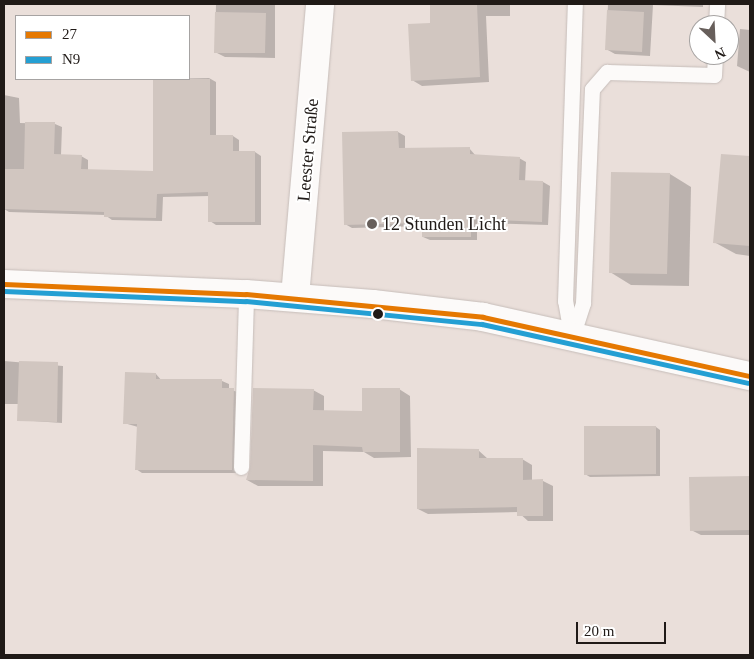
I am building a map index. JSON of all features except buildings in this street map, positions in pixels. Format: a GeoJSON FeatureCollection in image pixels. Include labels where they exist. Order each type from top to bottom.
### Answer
{"type":"FeatureCollection","features":[{"type":"Feature","properties":{"kind":"street","name":"Leester Straße"},"geometry":{"type":"LineString","coordinates":[[295,297],[320,4]]}},
{"type":"Feature","properties":{"kind":"street"},"geometry":{"type":"LineString","coordinates":[[4,284],[295,297],[483,317],[750,376]]}},
{"type":"Feature","properties":{"kind":"lane"},"geometry":{"type":"LineString","coordinates":[[572,337],[566,301],[575,4]]}},
{"type":"Feature","properties":{"kind":"lane"},"geometry":{"type":"LineString","coordinates":[[572,337],[583,303],[592,89],[606,72],[714,75],[714,65]]}},
{"type":"Feature","properties":{"kind":"lane"},"geometry":{"type":"LineString","coordinates":[[241,466],[246,294]]}},
{"type":"Feature","properties":{"kind":"transit line","name":"27"},"geometry":{"type":"LineString","coordinates":[[4,284],[246,294],[483,317],[750,376]]}},
{"type":"Feature","properties":{"kind":"transit line","name":"N9"},"geometry":{"type":"LineString","coordinates":[[4,291],[246,301],[482,324],[748,383]]}},
{"type":"Feature","properties":{"kind":"place","name":"12 Stunden Licht"},"geometry":{"type":"Point","coordinates":[372,224]}}]}
